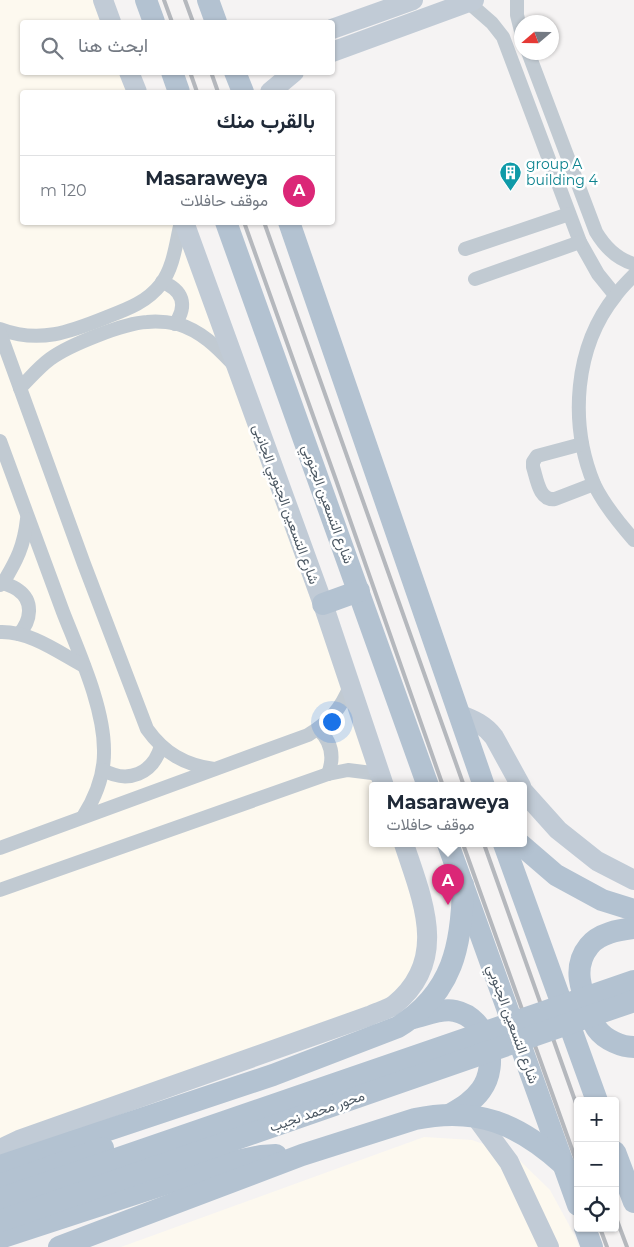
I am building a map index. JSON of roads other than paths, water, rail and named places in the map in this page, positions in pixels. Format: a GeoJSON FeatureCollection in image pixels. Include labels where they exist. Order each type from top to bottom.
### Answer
{"type":"FeatureCollection","features":[{"type":"Feature","properties":{"kind":"main road"},"geometry":{"type":"LineString","coordinates":[[146,0],[153,20]]}},
{"type":"Feature","properties":{"kind":"main road"},"geometry":{"type":"LineString","coordinates":[[208,0],[215,20]]}},
{"type":"Feature","properties":{"kind":"main road"},"geometry":{"type":"LineString","coordinates":[[173,75],[178,90]]}},
{"type":"Feature","properties":{"kind":"main road"},"geometry":{"type":"LineString","coordinates":[[236,75],[242,90]]}},
{"type":"Feature","properties":{"kind":"main road","name":"شارع التسعين الجنوبي"},"geometry":{"type":"LineString","coordinates":[[227,225],[427,782]]}},
{"type":"Feature","properties":{"kind":"main road"},"geometry":{"type":"LineString","coordinates":[[290,225],[483,782]]}},
{"type":"Feature","properties":{"kind":"main road"},"geometry":{"type":"LineString","coordinates":[[323,604],[359,591]]}},
{"type":"Feature","properties":{"kind":"main road","name":"شارع التسعين الجنوبي"},"geometry":{"type":"LineString","coordinates":[[449,847],[574,1194]]}},
{"type":"Feature","properties":{"kind":"main road"},"geometry":{"type":"LineString","coordinates":[[505,847],[595,1097]]}},
{"type":"Feature","properties":{"kind":"main road"},"geometry":{"type":"LineString","coordinates":[[523,847],[556,875],[602,900],[634,910]]}},
{"type":"Feature","properties":{"kind":"main road"},"geometry":{"type":"LineString","coordinates":[[411,1019],[430,1002],[444,982],[454,960],[462,918],[463,885]]}},
{"type":"Feature","properties":{"kind":"main road"},"geometry":{"type":"LineString","coordinates":[[634,928],[614,931],[599,938],[589,946],[579,966],[580,988],[597,1029],[611,1041],[628,1047],[634,1047]]}},
{"type":"Feature","properties":{"kind":"main road","name":"محور محمد نجيب"},"geometry":{"type":"LineString","coordinates":[[0,1199],[634,981]]}},
{"type":"Feature","properties":{"kind":"main road","name":"محور محمد نجيب"},"geometry":{"type":"LineString","coordinates":[[0,1222],[634,1001]]}},
{"type":"Feature","properties":{"kind":"main road"},"geometry":{"type":"LineString","coordinates":[[0,1166],[273,1075],[384,1033],[411,1019],[453,1010],[466,1014],[477,1023],[486,1038],[490,1054],[490,1071],[482,1089],[468,1104],[451,1114]]}},
{"type":"Feature","properties":{"kind":"main road"},"geometry":{"type":"LineString","coordinates":[[0,1185],[189,1117],[229,1100],[273,1075]]}},
{"type":"Feature","properties":{"kind":"main road"},"geometry":{"type":"LineString","coordinates":[[59,1247],[302,1154],[415,1119],[451,1114],[499,1122],[521,1132],[543,1146],[564,1165]]}},
{"type":"Feature","properties":{"kind":"main road"},"geometry":{"type":"LineString","coordinates":[[0,1238],[232,1162],[261,1156],[302,1154]]}},
{"type":"Feature","properties":{"kind":"main road"},"geometry":{"type":"LineString","coordinates":[[619,1163],[634,1202]]}},
{"type":"Feature","properties":{"kind":"main road"},"geometry":{"type":"LineString","coordinates":[[587,1232],[592,1247]]}},
{"type":"Feature","properties":{"kind":"street"},"geometry":{"type":"LineString","coordinates":[[103,0],[110,20]]}},
{"type":"Feature","properties":{"kind":"street"},"geometry":{"type":"LineString","coordinates":[[335,28],[413,0]]}},
{"type":"Feature","properties":{"kind":"street"},"geometry":{"type":"LineString","coordinates":[[517,0],[518,15]]}},
{"type":"Feature","properties":{"kind":"street"},"geometry":{"type":"LineString","coordinates":[[335,51],[471,1],[500,32],[580,242],[598,274],[615,295]]}},
{"type":"Feature","properties":{"kind":"street"},"geometry":{"type":"LineString","coordinates":[[500,32],[514,31]]}},
{"type":"Feature","properties":{"kind":"street"},"geometry":{"type":"LineString","coordinates":[[531,60],[596,232],[604,244],[615,254],[634,264]]}},
{"type":"Feature","properties":{"kind":"street"},"geometry":{"type":"LineString","coordinates":[[130,75],[136,90]]}},
{"type":"Feature","properties":{"kind":"street"},"geometry":{"type":"LineString","coordinates":[[272,90],[290,75]]}},
{"type":"Feature","properties":{"kind":"street"},"geometry":{"type":"LineString","coordinates":[[550,164],[567,157]]}},
{"type":"Feature","properties":{"kind":"street"},"geometry":{"type":"LineString","coordinates":[[465,250],[569,214]]}},
{"type":"Feature","properties":{"kind":"street"},"geometry":{"type":"LineString","coordinates":[[0,331],[32,336],[60,334],[136,306],[150,296],[169,270],[182,225]]}},
{"type":"Feature","properties":{"kind":"street","name":"شارع التسعين الجنوبي الجانبى"},"geometry":{"type":"LineString","coordinates":[[184,225],[323,604],[382,780]]}},
{"type":"Feature","properties":{"kind":"street"},"geometry":{"type":"LineString","coordinates":[[475,279],[580,242]]}},
{"type":"Feature","properties":{"kind":"street"},"geometry":{"type":"LineString","coordinates":[[634,275],[615,295],[599,322],[587,351],[580,381],[578,413],[582,444],[594,484],[612,515],[634,540]]}},
{"type":"Feature","properties":{"kind":"street"},"geometry":{"type":"LineString","coordinates":[[162,282],[172,286],[180,294],[183,304],[181,315],[175,324]]}},
{"type":"Feature","properties":{"kind":"street"},"geometry":{"type":"LineString","coordinates":[[20,388],[40,367],[72,346],[130,325],[146,322],[175,324],[195,331],[209,340],[236,367]]}},
{"type":"Feature","properties":{"kind":"street"},"geometry":{"type":"LineString","coordinates":[[0,331],[84,564],[147,729],[161,746],[179,759],[214,770]]}},
{"type":"Feature","properties":{"kind":"street"},"geometry":{"type":"LineString","coordinates":[[0,441],[84,666],[103,738],[102,770],[96,795],[83,817]]}},
{"type":"Feature","properties":{"kind":"street"},"geometry":{"type":"LineString","coordinates":[[582,444],[537,456],[533,462],[533,467],[542,493],[550,500],[594,484]]}},
{"type":"Feature","properties":{"kind":"street"},"geometry":{"type":"LineString","coordinates":[[19,634],[25,628],[28,620],[28,603],[18,590],[2,584],[16,561],[24,539],[27,516]]}},
{"type":"Feature","properties":{"kind":"street"},"geometry":{"type":"LineString","coordinates":[[0,632],[19,634],[34,640],[84,666]]}},
{"type":"Feature","properties":{"kind":"street"},"geometry":{"type":"LineString","coordinates":[[0,848],[308,735],[327,721],[344,702],[350,686]]}},
{"type":"Feature","properties":{"kind":"street"},"geometry":{"type":"LineString","coordinates":[[460,715],[477,722],[489,731],[519,782]]}},
{"type":"Feature","properties":{"kind":"street"},"geometry":{"type":"LineString","coordinates":[[318,728],[330,746],[332,760],[328,774]]}},
{"type":"Feature","properties":{"kind":"street"},"geometry":{"type":"LineString","coordinates":[[102,770],[124,777],[138,774],[151,766],[156,760],[161,746]]}},
{"type":"Feature","properties":{"kind":"street"},"geometry":{"type":"LineString","coordinates":[[0,890],[328,774],[348,770],[382,780]]}},
{"type":"Feature","properties":{"kind":"street"},"geometry":{"type":"LineString","coordinates":[[527,795],[558,830],[597,861],[634,880]]}},
{"type":"Feature","properties":{"kind":"street"},"geometry":{"type":"LineString","coordinates":[[0,1149],[19,1140],[393,1006],[410,988],[422,967],[427,944],[427,921],[405,847]]}},
{"type":"Feature","properties":{"kind":"street"},"geometry":{"type":"LineString","coordinates":[[476,1117],[509,1162],[549,1247]]}},
{"type":"Feature","properties":{"kind":"railway"},"geometry":{"type":"LineString","coordinates":[[164,0],[171,20]]}},
{"type":"Feature","properties":{"kind":"railway"},"geometry":{"type":"LineString","coordinates":[[185,0],[192,20]]}},
{"type":"Feature","properties":{"kind":"railway"},"geometry":{"type":"LineString","coordinates":[[191,75],[196,90]]}},
{"type":"Feature","properties":{"kind":"railway"},"geometry":{"type":"LineString","coordinates":[[212,75],[217,90]]}},
{"type":"Feature","properties":{"kind":"railway"},"geometry":{"type":"LineString","coordinates":[[245,225],[442,782]]}},
{"type":"Feature","properties":{"kind":"railway"},"geometry":{"type":"LineString","coordinates":[[265,225],[463,782]]}},
{"type":"Feature","properties":{"kind":"railway"},"geometry":{"type":"LineString","coordinates":[[464,847],[574,1155]]}},
{"type":"Feature","properties":{"kind":"railway"},"geometry":{"type":"LineString","coordinates":[[485,847],[574,1098]]}},
{"type":"Feature","properties":{"kind":"railway"},"geometry":{"type":"LineString","coordinates":[[619,1226],[627,1247]]}},
{"type":"Feature","properties":{"kind":"railway"},"geometry":{"type":"LineString","coordinates":[[601,1232],[607,1247]]}},
{"type":"Feature","properties":{"kind":"place","name":"group A building 4"},"geometry":{"type":"Point","coordinates":[510,191]}},
{"type":"Feature","properties":{"kind":"place","name":"Masaraweya"},"geometry":{"type":"Point","coordinates":[448,905]}}]}
